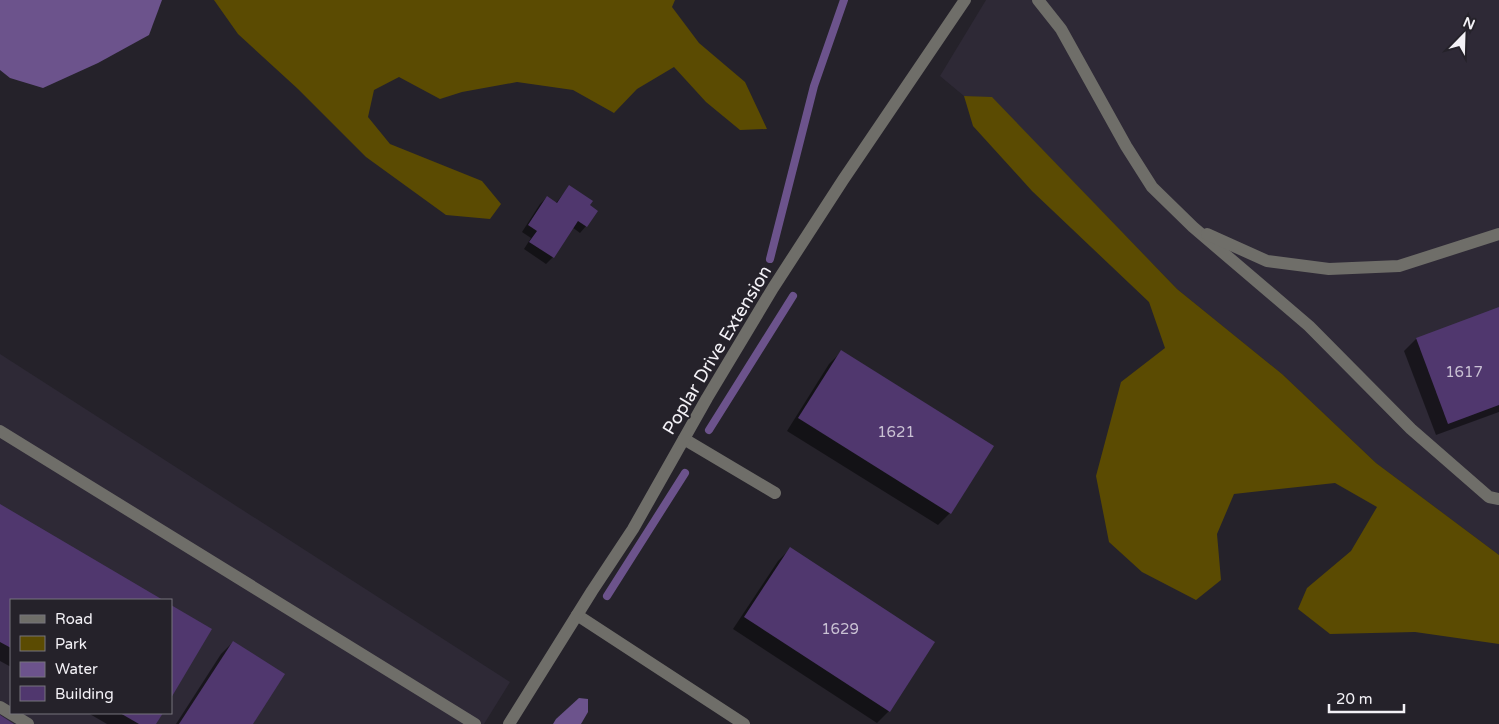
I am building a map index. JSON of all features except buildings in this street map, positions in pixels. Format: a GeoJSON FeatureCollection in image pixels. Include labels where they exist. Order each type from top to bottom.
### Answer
{"type":"FeatureCollection","features":[{"type":"Feature","properties":{"kind":"street","name":"Poplar Drive Extension"},"geometry":{"type":"LineString","coordinates":[[509,724],[633,529],[773,288],[843,180],[965,0]]}},
{"type":"Feature","properties":{"kind":"street"},"geometry":{"type":"LineString","coordinates":[[1038,0],[1061,29],[1126,146],[1152,187],[1193,227],[1309,326],[1411,429],[1489,497],[1499,499]]}},
{"type":"Feature","properties":{"kind":"street"},"geometry":{"type":"LineString","coordinates":[[1193,227],[1266,261],[1329,270],[1399,266],[1499,234]]}},
{"type":"Feature","properties":{"kind":"street"},"geometry":{"type":"LineString","coordinates":[[0,431],[475,724]]}},
{"type":"Feature","properties":{"kind":"street"},"geometry":{"type":"LineString","coordinates":[[684,440],[774,493]]}},
{"type":"Feature","properties":{"kind":"street"},"geometry":{"type":"LineString","coordinates":[[577,615],[744,724]]}},
{"type":"Feature","properties":{"kind":"street"},"geometry":{"type":"LineString","coordinates":[[12,714],[28,724]]}},
{"type":"Feature","properties":{"kind":"shaded area"},"geometry":{"type":"Polygon","coordinates":[[[986,0],[1499,0],[1499,555],[1376,463],[1282,374],[1177,289],[992,98],[964,96],[940,76],[986,0]]]}},
{"type":"Feature","properties":{"kind":"shaded area"},"geometry":{"type":"Polygon","coordinates":[[[0,354],[510,682],[484,724],[0,724],[0,354]]]}},
{"type":"Feature","properties":{"kind":"green space"},"geometry":{"type":"Polygon","coordinates":[[[214,0],[675,0],[672,7],[699,43],[745,82],[767,129],[740,130],[706,102],[674,67],[637,89],[614,113],[573,90],[517,82],[462,92],[440,99],[399,77],[374,90],[368,117],[390,144],[482,181],[501,204],[490,219],[446,215],[366,157],[298,89],[238,34],[214,0]]]}},
{"type":"Feature","properties":{"kind":"green space"},"geometry":{"type":"Polygon","coordinates":[[[964,96],[992,97],[1177,289],[1282,374],[1376,463],[1499,555],[1499,644],[1415,632],[1330,634],[1298,609],[1307,588],[1351,551],[1377,507],[1335,483],[1234,494],[1217,534],[1221,580],[1196,600],[1142,572],[1109,542],[1096,476],[1121,382],[1165,348],[1149,302],[1032,191],[973,126],[964,96]]]}},
{"type":"Feature","properties":{"kind":"water"},"geometry":{"type":"Polygon","coordinates":[[[0,0],[162,0],[149,35],[98,63],[43,88],[10,78],[0,70],[0,0]]]}},
{"type":"Feature","properties":{"kind":"water"},"geometry":{"type":"Polygon","coordinates":[[[579,698],[588,699],[588,712],[581,724],[553,724],[556,719],[579,698]]]}},
{"type":"Feature","properties":{"kind":"waterway"},"geometry":{"type":"LineString","coordinates":[[770,259],[814,86],[844,0]]}},
{"type":"Feature","properties":{"kind":"waterway"},"geometry":{"type":"LineString","coordinates":[[709,430],[793,296]]}},
{"type":"Feature","properties":{"kind":"waterway"},"geometry":{"type":"LineString","coordinates":[[607,596],[685,473]]}}]}
